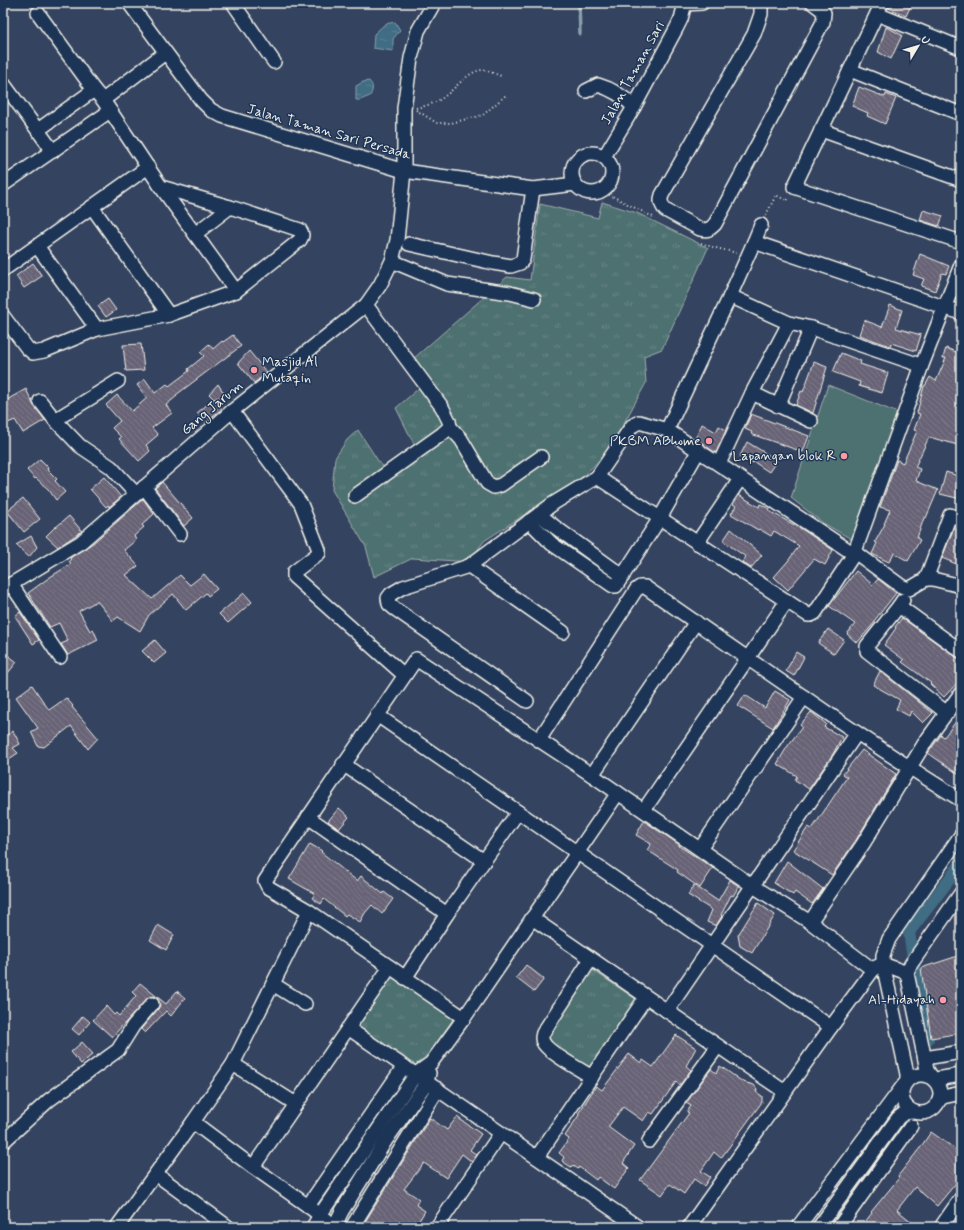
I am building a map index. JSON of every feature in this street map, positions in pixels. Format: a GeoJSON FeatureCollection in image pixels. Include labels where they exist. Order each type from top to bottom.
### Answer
{"type":"FeatureCollection","features":[{"type":"Feature","properties":{"kind":"street","name":"Jalan Taman Sari Persada"},"geometry":{"type":"LineString","coordinates":[[130,3],[201,100],[211,110],[222,116],[404,171],[533,189],[575,184]]}},
{"type":"Feature","properties":{"kind":"street"},"geometry":{"type":"LineString","coordinates":[[233,3],[274,62]]}},
{"type":"Feature","properties":{"kind":"street","name":"Gang Jarum"},"geometry":{"type":"LineString","coordinates":[[7,587],[81,542],[232,411],[366,305],[380,285],[392,261],[404,171],[404,108],[411,58],[418,31],[434,3]]}},
{"type":"Feature","properties":{"kind":"street"},"geometry":{"type":"LineString","coordinates":[[685,3],[702,3]]}},
{"type":"Feature","properties":{"kind":"street","name":"Jalan Taman Sari"},"geometry":{"type":"LineString","coordinates":[[604,157],[634,107],[681,19],[685,3]]}},
{"type":"Feature","properties":{"kind":"street"},"geometry":{"type":"LineString","coordinates":[[761,3],[761,14],[754,34],[666,188],[661,200],[661,205],[665,210],[706,231],[715,224],[822,22],[824,13],[813,3]]}},
{"type":"Feature","properties":{"kind":"street"},"geometry":{"type":"LineString","coordinates":[[961,48],[879,8],[794,187],[961,242]]}},
{"type":"Feature","properties":{"kind":"street"},"geometry":{"type":"LineString","coordinates":[[38,13],[107,106],[194,234],[236,291]]}},
{"type":"Feature","properties":{"kind":"street"},"geometry":{"type":"LineString","coordinates":[[3,185],[53,151],[107,106],[166,53]]}},
{"type":"Feature","properties":{"kind":"street"},"geometry":{"type":"LineString","coordinates":[[850,70],[961,114]]}},
{"type":"Feature","properties":{"kind":"street"},"geometry":{"type":"LineString","coordinates":[[3,83],[53,151]]}},
{"type":"Feature","properties":{"kind":"street"},"geometry":{"type":"LineString","coordinates":[[586,91],[598,85],[626,100],[634,107]]}},
{"type":"Feature","properties":{"kind":"street"},"geometry":{"type":"LineString","coordinates":[[38,130],[94,90]]}},
{"type":"Feature","properties":{"kind":"street"},"geometry":{"type":"LineString","coordinates":[[821,130],[961,180]]}},
{"type":"Feature","properties":{"kind":"street"},"geometry":{"type":"LineString","coordinates":[[591,153],[598,154],[604,157],[609,163],[612,170],[611,178],[608,185],[602,191],[587,193],[580,190],[575,184],[572,178],[572,171],[578,158],[591,153]]}},
{"type":"Feature","properties":{"kind":"street"},"geometry":{"type":"LineString","coordinates":[[3,270],[148,167]]}},
{"type":"Feature","properties":{"kind":"street"},"geometry":{"type":"LineString","coordinates":[[3,316],[27,348],[33,353],[44,351],[97,329],[169,315],[236,291],[303,236],[300,230],[162,187]]}},
{"type":"Feature","properties":{"kind":"street"},"geometry":{"type":"LineString","coordinates":[[409,244],[493,263],[511,266],[516,265],[520,263],[523,258],[533,189]]}},
{"type":"Feature","properties":{"kind":"street"},"geometry":{"type":"LineString","coordinates":[[92,207],[169,315]]}},
{"type":"Feature","properties":{"kind":"street"},"geometry":{"type":"LineString","coordinates":[[194,234],[230,207]]}},
{"type":"Feature","properties":{"kind":"street"},"geometry":{"type":"LineString","coordinates":[[667,430],[762,225]]}},
{"type":"Feature","properties":{"kind":"street"},"geometry":{"type":"LineString","coordinates":[[754,242],[961,313]]}},
{"type":"Feature","properties":{"kind":"street"},"geometry":{"type":"LineString","coordinates":[[37,246],[97,329]]}},
{"type":"Feature","properties":{"kind":"street"},"geometry":{"type":"LineString","coordinates":[[392,261],[447,284],[534,298]]}},
{"type":"Feature","properties":{"kind":"street"},"geometry":{"type":"LineString","coordinates":[[597,477],[808,615],[815,613],[854,554],[922,365],[961,265]]}},
{"type":"Feature","properties":{"kind":"street"},"geometry":{"type":"LineString","coordinates":[[730,296],[789,323],[811,328],[917,364]]}},
{"type":"Feature","properties":{"kind":"street"},"geometry":{"type":"LineString","coordinates":[[366,305],[442,407],[449,421],[450,427],[461,439],[487,483],[494,487],[501,485],[541,457]]}},
{"type":"Feature","properties":{"kind":"street"},"geometry":{"type":"LineString","coordinates":[[719,464],[752,393],[789,323]]}},
{"type":"Feature","properties":{"kind":"street"},"geometry":{"type":"LineString","coordinates":[[778,406],[811,328]]}},
{"type":"Feature","properties":{"kind":"street"},"geometry":{"type":"LineString","coordinates":[[56,420],[118,381]]}},
{"type":"Feature","properties":{"kind":"street"},"geometry":{"type":"LineString","coordinates":[[752,393],[811,421]]}},
{"type":"Feature","properties":{"kind":"street"},"geometry":{"type":"LineString","coordinates":[[40,401],[80,446],[111,467],[140,490],[180,534]]}},
{"type":"Feature","properties":{"kind":"street"},"geometry":{"type":"LineString","coordinates":[[232,411],[301,504],[319,550],[319,553],[294,572],[294,577],[404,675]]}},
{"type":"Feature","properties":{"kind":"street"},"geometry":{"type":"LineString","coordinates":[[527,701],[396,609],[388,601],[388,598],[396,590],[468,566],[534,517],[597,477],[635,423],[643,422],[667,430],[901,586],[909,589]]}},
{"type":"Feature","properties":{"kind":"street"},"geometry":{"type":"LineString","coordinates":[[355,496],[450,427]]}},
{"type":"Feature","properties":{"kind":"street"},"geometry":{"type":"LineString","coordinates":[[534,517],[552,544],[613,586],[617,585],[660,518],[699,450]]}},
{"type":"Feature","properties":{"kind":"street"},"geometry":{"type":"LineString","coordinates":[[697,542],[740,479]]}},
{"type":"Feature","properties":{"kind":"street"},"geometry":{"type":"LineString","coordinates":[[926,579],[950,515],[961,519]]}},
{"type":"Feature","properties":{"kind":"street"},"geometry":{"type":"LineString","coordinates":[[468,566],[562,632]]}},
{"type":"Feature","properties":{"kind":"street"},"geometry":{"type":"LineString","coordinates":[[947,713],[867,651],[867,646],[899,606],[909,589],[926,579],[933,579],[961,586]]}},
{"type":"Feature","properties":{"kind":"street"},"geometry":{"type":"LineString","coordinates":[[7,587],[60,657]]}},
{"type":"Feature","properties":{"kind":"street"},"geometry":{"type":"LineString","coordinates":[[539,740],[632,597],[640,587],[644,587],[857,733],[961,800]]}},
{"type":"Feature","properties":{"kind":"street"},"geometry":{"type":"LineString","coordinates":[[644,810],[787,601]]}},
{"type":"Feature","properties":{"kind":"street"},"geometry":{"type":"LineString","coordinates":[[899,606],[961,651]]}},
{"type":"Feature","properties":{"kind":"street"},"geometry":{"type":"LineString","coordinates":[[592,775],[696,622]]}},
{"type":"Feature","properties":{"kind":"street"},"geometry":{"type":"LineString","coordinates":[[464,1018],[309,911],[268,887],[265,881],[343,764],[416,659],[644,810],[753,886],[878,967],[912,964]]}},
{"type":"Feature","properties":{"kind":"street"},"geometry":{"type":"LineString","coordinates":[[810,922],[863,844],[926,741],[961,693]]}},
{"type":"Feature","properties":{"kind":"street"},"geometry":{"type":"LineString","coordinates":[[700,849],[804,697]]}},
{"type":"Feature","properties":{"kind":"street"},"geometry":{"type":"LineString","coordinates":[[377,715],[831,1027]]}},
{"type":"Feature","properties":{"kind":"street"},"geometry":{"type":"LineString","coordinates":[[667,1011],[857,733]]}},
{"type":"Feature","properties":{"kind":"street"},"geometry":{"type":"LineString","coordinates":[[343,764],[484,861]]}},
{"type":"Feature","properties":{"kind":"street"},"geometry":{"type":"LineString","coordinates":[[313,1227],[320,1215],[381,1136],[422,1078],[618,793]]}},
{"type":"Feature","properties":{"kind":"street"},"geometry":{"type":"LineString","coordinates":[[405,978],[447,914],[518,812]]}},
{"type":"Feature","properties":{"kind":"street"},"geometry":{"type":"LineString","coordinates":[[308,817],[447,914]]}},
{"type":"Feature","properties":{"kind":"street"},"geometry":{"type":"LineString","coordinates":[[690,1227],[831,1027],[878,967],[889,939],[961,835]]}},
{"type":"Feature","properties":{"kind":"street"},"geometry":{"type":"LineString","coordinates":[[939,1100],[939,1090],[937,1084],[927,1070],[912,964],[961,893]]}},
{"type":"Feature","properties":{"kind":"street"},"geometry":{"type":"LineString","coordinates":[[118,1227],[194,1122],[233,1064],[309,911]]}},
{"type":"Feature","properties":{"kind":"street"},"geometry":{"type":"LineString","coordinates":[[532,918],[785,1092]]}},
{"type":"Feature","properties":{"kind":"street"},"geometry":{"type":"LineString","coordinates":[[591,959],[543,1033],[542,1040],[551,1052],[592,1077]]}},
{"type":"Feature","properties":{"kind":"street"},"geometry":{"type":"LineString","coordinates":[[253,1167],[390,967]]}},
{"type":"Feature","properties":{"kind":"street"},"geometry":{"type":"LineString","coordinates":[[878,967],[907,1074],[901,1096],[906,1107],[914,1112]]}},
{"type":"Feature","properties":{"kind":"street"},"geometry":{"type":"LineString","coordinates":[[273,984],[305,1004]]}},
{"type":"Feature","properties":{"kind":"street"},"geometry":{"type":"LineString","coordinates":[[537,1157],[646,997]]}},
{"type":"Feature","properties":{"kind":"street"},"geometry":{"type":"LineString","coordinates":[[3,1142],[49,1100],[118,1050],[133,1026],[152,1004]]}},
{"type":"Feature","properties":{"kind":"street"},"geometry":{"type":"LineString","coordinates":[[348,1028],[638,1227]]}},
{"type":"Feature","properties":{"kind":"street"},"geometry":{"type":"LineString","coordinates":[[649,1141],[718,1046]]}},
{"type":"Feature","properties":{"kind":"street"},"geometry":{"type":"LineString","coordinates":[[925,1058],[961,1052]]}},
{"type":"Feature","properties":{"kind":"street"},"geometry":{"type":"LineString","coordinates":[[233,1064],[296,1104]]}},
{"type":"Feature","properties":{"kind":"street"},"geometry":{"type":"LineString","coordinates":[[308,1206],[404,1066]]}},
{"type":"Feature","properties":{"kind":"street"},"geometry":{"type":"LineString","coordinates":[[798,1227],[905,1083],[914,1076],[921,1075],[940,1080],[961,1075]]}},
{"type":"Feature","properties":{"kind":"street"},"geometry":{"type":"LineString","coordinates":[[352,1227],[438,1090]]}},
{"type":"Feature","properties":{"kind":"street"},"geometry":{"type":"LineString","coordinates":[[819,1227],[898,1118],[906,1112],[924,1113],[930,1111],[943,1097],[961,1093]]}},
{"type":"Feature","properties":{"kind":"street"},"geometry":{"type":"LineString","coordinates":[[194,1122],[336,1227],[342,1211],[381,1136]]}},
{"type":"Feature","properties":{"kind":"street"},"geometry":{"type":"LineString","coordinates":[[363,1124],[400,1150]]}},
{"type":"Feature","properties":{"kind":"street"},"geometry":{"type":"LineString","coordinates":[[839,1227],[912,1126]]}},
{"type":"Feature","properties":{"kind":"street"},"geometry":{"type":"LineString","coordinates":[[437,1227],[501,1133]]}},
{"type":"Feature","properties":{"kind":"street"},"geometry":{"type":"LineString","coordinates":[[156,1174],[228,1227]]}},
{"type":"Feature","properties":{"kind":"street"},"geometry":{"type":"LineString","coordinates":[[942,1227],[961,1198]]}},
{"type":"Feature","properties":{"kind":"path"},"geometry":{"type":"LineString","coordinates":[[500,76],[482,70],[475,72],[444,97],[426,106],[414,109],[437,123],[451,123],[483,115],[506,95]]}},
{"type":"Feature","properties":{"kind":"path"},"geometry":{"type":"LineString","coordinates":[[762,225],[776,195],[788,201],[794,187]]}},
{"type":"Feature","properties":{"kind":"path"},"geometry":{"type":"LineString","coordinates":[[602,191],[648,214]]}},
{"type":"Feature","properties":{"kind":"path"},"geometry":{"type":"LineString","coordinates":[[701,243],[748,256]]}},
{"type":"Feature","properties":{"kind":"green space"},"geometry":{"type":"Polygon","coordinates":[[[602,202],[637,213],[708,248],[662,349],[644,356],[646,383],[608,452],[581,478],[484,541],[469,562],[413,558],[374,577],[366,547],[332,490],[335,458],[347,440],[358,430],[386,473],[415,446],[396,408],[426,382],[413,359],[507,277],[530,280],[540,204],[598,218],[602,202]]]}},
{"type":"Feature","properties":{"kind":"green space","name":"Lapangan blok R"},"geometry":{"type":"Polygon","coordinates":[[[828,385],[898,413],[853,540],[823,523],[791,498],[828,385]]]}},
{"type":"Feature","properties":{"kind":"green space"},"geometry":{"type":"Polygon","coordinates":[[[591,969],[637,1000],[590,1071],[545,1040],[591,969]]]}},
{"type":"Feature","properties":{"kind":"green space"},"geometry":{"type":"Polygon","coordinates":[[[390,974],[454,1018],[419,1069],[355,1026],[390,974]]]}},
{"type":"Feature","properties":{"kind":"water"},"geometry":{"type":"Polygon","coordinates":[[[395,22],[400,30],[393,39],[393,51],[373,48],[374,34],[385,24],[395,22]]]}},
{"type":"Feature","properties":{"kind":"water"},"geometry":{"type":"Polygon","coordinates":[[[369,81],[372,85],[372,92],[370,96],[356,100],[356,86],[363,82],[369,81]]]}},
{"type":"Feature","properties":{"kind":"building"},"geometry":{"type":"Polygon","coordinates":[[[890,3],[912,3],[906,16],[889,8],[890,3]]]}},
{"type":"Feature","properties":{"kind":"building"},"geometry":{"type":"Polygon","coordinates":[[[886,27],[902,35],[891,59],[878,52],[886,27]]]}},
{"type":"Feature","properties":{"kind":"building"},"geometry":{"type":"Polygon","coordinates":[[[859,87],[885,97],[886,94],[896,98],[885,124],[867,116],[868,113],[852,106],[859,87]]]}},
{"type":"Feature","properties":{"kind":"building"},"geometry":{"type":"Polygon","coordinates":[[[923,210],[943,216],[939,226],[920,220],[923,210]]]}},
{"type":"Feature","properties":{"kind":"building"},"geometry":{"type":"Polygon","coordinates":[[[920,254],[949,266],[946,274],[942,273],[935,291],[921,286],[924,279],[913,275],[920,254]]]}},
{"type":"Feature","properties":{"kind":"building"},"geometry":{"type":"Polygon","coordinates":[[[33,263],[42,276],[24,288],[16,276],[33,263]]]}},
{"type":"Feature","properties":{"kind":"building"},"geometry":{"type":"Polygon","coordinates":[[[108,299],[116,310],[106,317],[98,306],[108,299]]]}},
{"type":"Feature","properties":{"kind":"building"},"geometry":{"type":"Polygon","coordinates":[[[890,305],[902,310],[896,328],[921,335],[916,351],[891,343],[890,346],[859,335],[864,320],[882,327],[890,305]]]}},
{"type":"Feature","properties":{"kind":"building"},"geometry":{"type":"Polygon","coordinates":[[[233,335],[241,346],[176,395],[177,396],[166,405],[172,413],[152,428],[158,435],[146,445],[150,451],[139,461],[119,439],[121,437],[112,428],[120,421],[106,405],[117,395],[132,411],[147,398],[137,385],[145,379],[155,393],[167,384],[169,386],[189,371],[188,369],[204,356],[200,352],[209,344],[213,349],[222,341],[223,342],[233,335]]]}},
{"type":"Feature","properties":{"kind":"building"},"geometry":{"type":"Polygon","coordinates":[[[141,344],[144,370],[126,371],[123,345],[141,344]]]}},
{"type":"Feature","properties":{"kind":"building"},"geometry":{"type":"Polygon","coordinates":[[[946,348],[961,354],[961,446],[929,437],[915,467],[920,469],[916,481],[938,490],[926,518],[924,518],[917,538],[920,540],[908,561],[894,553],[889,562],[872,554],[877,543],[875,542],[885,524],[890,510],[880,507],[897,460],[903,463],[917,431],[914,430],[920,414],[917,413],[924,386],[930,377],[936,381],[946,358],[943,358],[946,348]]]}},
{"type":"Feature","properties":{"kind":"building","name":"Masjid Al Mutaqin"},"geometry":{"type":"Polygon","coordinates":[[[249,351],[267,373],[254,383],[238,363],[249,351]]]}},
{"type":"Feature","properties":{"kind":"building"},"geometry":{"type":"Polygon","coordinates":[[[841,353],[861,361],[860,364],[888,373],[882,393],[859,386],[860,382],[833,372],[841,353]]]}},
{"type":"Feature","properties":{"kind":"building"},"geometry":{"type":"Polygon","coordinates":[[[814,362],[827,367],[813,413],[796,405],[801,391],[803,392],[814,362]]]}},
{"type":"Feature","properties":{"kind":"building"},"geometry":{"type":"Polygon","coordinates":[[[218,384],[225,395],[214,399],[209,394],[218,384]]]}},
{"type":"Feature","properties":{"kind":"building"},"geometry":{"type":"Polygon","coordinates":[[[26,389],[34,406],[45,420],[23,433],[15,420],[3,425],[3,402],[26,389]]]}},
{"type":"Feature","properties":{"kind":"building"},"geometry":{"type":"Polygon","coordinates":[[[214,399],[222,409],[205,422],[197,413],[214,399]]]}},
{"type":"Feature","properties":{"kind":"building"},"geometry":{"type":"Polygon","coordinates":[[[751,414],[809,436],[803,452],[751,434],[752,432],[745,429],[751,414]]]}},
{"type":"Feature","properties":{"kind":"building","name":"PKBM ABhome"},"geometry":{"type":"Polygon","coordinates":[[[702,424],[716,432],[719,426],[726,430],[716,453],[695,439],[702,424]]]}},
{"type":"Feature","properties":{"kind":"building"},"geometry":{"type":"Polygon","coordinates":[[[747,442],[777,460],[769,472],[754,462],[753,463],[740,456],[747,442]]]}},
{"type":"Feature","properties":{"kind":"building"},"geometry":{"type":"Polygon","coordinates":[[[40,459],[48,467],[47,469],[57,479],[55,481],[65,492],[56,500],[49,490],[36,478],[35,479],[27,470],[40,459]]]}},
{"type":"Feature","properties":{"kind":"building"},"geometry":{"type":"Polygon","coordinates":[[[946,472],[961,477],[961,499],[940,494],[946,472]]]}},
{"type":"Feature","properties":{"kind":"building"},"geometry":{"type":"Polygon","coordinates":[[[104,477],[121,497],[109,507],[108,505],[106,507],[90,489],[104,477]]]}},
{"type":"Feature","properties":{"kind":"building"},"geometry":{"type":"Polygon","coordinates":[[[162,482],[193,518],[184,526],[155,488],[162,482]]]}},
{"type":"Feature","properties":{"kind":"building"},"geometry":{"type":"Polygon","coordinates":[[[739,495],[759,507],[760,504],[770,509],[769,511],[800,528],[833,550],[825,565],[814,559],[788,590],[774,577],[799,546],[774,531],[771,536],[759,529],[758,530],[731,514],[736,506],[733,504],[739,495]]]}},
{"type":"Feature","properties":{"kind":"building"},"geometry":{"type":"Polygon","coordinates":[[[23,498],[40,519],[24,532],[7,511],[23,498]]]}},
{"type":"Feature","properties":{"kind":"building"},"geometry":{"type":"Polygon","coordinates":[[[143,499],[154,514],[142,525],[144,527],[134,536],[136,540],[124,550],[138,566],[126,575],[152,599],[180,575],[190,585],[204,574],[217,589],[208,596],[206,593],[186,610],[173,594],[149,615],[140,631],[118,617],[113,621],[97,601],[79,611],[90,631],[93,629],[98,640],[68,655],[61,644],[68,641],[59,623],[50,627],[28,593],[71,564],[69,561],[71,559],[70,558],[93,543],[143,499]]]}},
{"type":"Feature","properties":{"kind":"building"},"geometry":{"type":"Polygon","coordinates":[[[69,516],[82,531],[58,547],[46,536],[69,516]]]}},
{"type":"Feature","properties":{"kind":"building"},"geometry":{"type":"Polygon","coordinates":[[[955,525],[961,527],[961,566],[942,558],[955,525]]]}},
{"type":"Feature","properties":{"kind":"building"},"geometry":{"type":"Polygon","coordinates":[[[731,529],[762,555],[751,568],[742,562],[746,557],[723,541],[731,529]]]}},
{"type":"Feature","properties":{"kind":"building"},"geometry":{"type":"Polygon","coordinates":[[[31,536],[37,547],[29,557],[16,545],[31,536]]]}},
{"type":"Feature","properties":{"kind":"building"},"geometry":{"type":"Polygon","coordinates":[[[856,571],[873,585],[878,579],[896,593],[874,621],[875,622],[857,643],[847,634],[855,624],[829,606],[856,571]]]}},
{"type":"Feature","properties":{"kind":"building"},"geometry":{"type":"Polygon","coordinates":[[[244,593],[252,602],[228,623],[219,614],[244,593]]]}},
{"type":"Feature","properties":{"kind":"building"},"geometry":{"type":"Polygon","coordinates":[[[20,612],[39,640],[33,644],[15,616],[20,612]]]}},
{"type":"Feature","properties":{"kind":"building"},"geometry":{"type":"Polygon","coordinates":[[[902,618],[956,657],[961,659],[961,679],[944,697],[930,684],[931,683],[902,662],[904,660],[884,645],[902,618]]]}},
{"type":"Feature","properties":{"kind":"building"},"geometry":{"type":"Polygon","coordinates":[[[828,629],[844,640],[834,654],[818,643],[828,629]]]}},
{"type":"Feature","properties":{"kind":"building"},"geometry":{"type":"Polygon","coordinates":[[[155,640],[166,653],[154,663],[142,651],[155,640]]]}},
{"type":"Feature","properties":{"kind":"building"},"geometry":{"type":"Polygon","coordinates":[[[796,652],[804,657],[794,676],[786,671],[796,652]]]}},
{"type":"Feature","properties":{"kind":"building"},"geometry":{"type":"Polygon","coordinates":[[[9,656],[17,662],[3,679],[3,660],[9,656]]]}},
{"type":"Feature","properties":{"kind":"building"},"geometry":{"type":"Polygon","coordinates":[[[880,671],[933,713],[923,723],[911,711],[909,716],[896,709],[900,700],[873,685],[880,671]]]}},
{"type":"Feature","properties":{"kind":"building"},"geometry":{"type":"Polygon","coordinates":[[[32,685],[49,710],[66,698],[73,706],[72,707],[98,738],[88,749],[71,726],[44,747],[38,746],[31,732],[38,728],[16,697],[32,685]]]}},
{"type":"Feature","properties":{"kind":"building"},"geometry":{"type":"Polygon","coordinates":[[[775,691],[790,700],[773,728],[738,706],[745,695],[765,708],[775,691]]]}},
{"type":"Feature","properties":{"kind":"building"},"geometry":{"type":"Polygon","coordinates":[[[811,712],[826,724],[824,727],[842,737],[833,754],[809,789],[795,780],[797,776],[777,764],[787,747],[802,727],[800,725],[811,712]]]}},
{"type":"Feature","properties":{"kind":"building"},"geometry":{"type":"Polygon","coordinates":[[[961,715],[961,776],[928,753],[941,735],[944,737],[961,715]]]}},
{"type":"Feature","properties":{"kind":"building"},"geometry":{"type":"Polygon","coordinates":[[[13,731],[20,744],[13,748],[18,753],[3,763],[3,738],[13,731]]]}},
{"type":"Feature","properties":{"kind":"building"},"geometry":{"type":"Polygon","coordinates":[[[862,750],[896,774],[856,840],[832,875],[793,850],[808,827],[812,829],[847,777],[843,774],[862,750]]]}},
{"type":"Feature","properties":{"kind":"building"},"geometry":{"type":"Polygon","coordinates":[[[339,808],[349,817],[339,829],[328,821],[339,808]]]}},
{"type":"Feature","properties":{"kind":"building"},"geometry":{"type":"Polygon","coordinates":[[[644,821],[713,868],[700,888],[677,872],[678,870],[647,850],[651,844],[636,835],[644,821]]]}},
{"type":"Feature","properties":{"kind":"building"},"geometry":{"type":"Polygon","coordinates":[[[310,844],[322,851],[321,852],[357,881],[361,876],[383,894],[384,892],[393,899],[382,914],[372,905],[360,922],[347,914],[345,916],[324,899],[321,904],[312,898],[315,894],[289,879],[310,844]]]}},
{"type":"Feature","properties":{"kind":"building"},"geometry":{"type":"Polygon","coordinates":[[[787,861],[823,889],[812,904],[795,892],[793,895],[774,883],[787,861]]]}},
{"type":"Feature","properties":{"kind":"building"},"geometry":{"type":"Polygon","coordinates":[[[730,880],[739,886],[733,896],[731,895],[716,926],[707,922],[712,910],[688,895],[694,885],[718,901],[730,880]]]}},
{"type":"Feature","properties":{"kind":"building"},"geometry":{"type":"Polygon","coordinates":[[[758,903],[775,915],[752,953],[740,946],[738,935],[758,903]]]}},
{"type":"Feature","properties":{"kind":"building"},"geometry":{"type":"Polygon","coordinates":[[[158,925],[174,935],[166,950],[150,940],[158,925]]]}},
{"type":"Feature","properties":{"kind":"building","name":"Al-Hidayah"},"geometry":{"type":"Polygon","coordinates":[[[961,955],[961,1033],[931,1038],[921,968],[961,955]]]}},
{"type":"Feature","properties":{"kind":"building"},"geometry":{"type":"Polygon","coordinates":[[[526,965],[544,979],[534,992],[516,978],[526,965]]]}},
{"type":"Feature","properties":{"kind":"building"},"geometry":{"type":"Polygon","coordinates":[[[140,983],[166,1004],[177,991],[185,998],[171,1016],[166,1011],[145,1033],[141,1029],[160,1005],[157,998],[153,996],[149,997],[112,1037],[93,1020],[106,1006],[114,1015],[116,1013],[119,1016],[136,996],[132,992],[140,983]]]}},
{"type":"Feature","properties":{"kind":"building"},"geometry":{"type":"Polygon","coordinates":[[[83,1016],[90,1022],[79,1035],[72,1029],[83,1016]]]}},
{"type":"Feature","properties":{"kind":"building"},"geometry":{"type":"Polygon","coordinates":[[[676,1035],[696,1048],[686,1066],[691,1070],[680,1085],[676,1082],[653,1114],[649,1112],[643,1121],[623,1107],[608,1127],[634,1146],[623,1163],[629,1168],[614,1189],[598,1177],[596,1180],[579,1167],[578,1169],[573,1165],[571,1167],[562,1161],[564,1157],[559,1153],[569,1139],[565,1136],[596,1086],[602,1090],[629,1054],[641,1063],[643,1060],[653,1067],[676,1035]]]}},
{"type":"Feature","properties":{"kind":"building"},"geometry":{"type":"Polygon","coordinates":[[[82,1042],[93,1054],[81,1064],[71,1052],[82,1042]]]}},
{"type":"Feature","properties":{"kind":"building"},"geometry":{"type":"Polygon","coordinates":[[[720,1066],[743,1082],[754,1085],[757,1089],[756,1092],[762,1096],[762,1102],[721,1158],[714,1152],[701,1171],[710,1177],[704,1186],[694,1179],[684,1194],[670,1184],[662,1195],[640,1180],[689,1113],[687,1112],[691,1106],[686,1103],[711,1069],[716,1073],[720,1066]]]}},
{"type":"Feature","properties":{"kind":"building"},"geometry":{"type":"Polygon","coordinates":[[[457,1117],[481,1134],[470,1150],[477,1155],[472,1162],[462,1154],[446,1178],[424,1163],[404,1189],[419,1199],[416,1205],[425,1211],[415,1227],[365,1227],[363,1225],[430,1118],[447,1130],[457,1117]]]}},
{"type":"Feature","properties":{"kind":"building"},"geometry":{"type":"Polygon","coordinates":[[[931,1132],[961,1153],[961,1177],[937,1206],[915,1187],[897,1210],[918,1227],[861,1227],[872,1213],[871,1212],[899,1178],[898,1176],[931,1132]]]}},
{"type":"Feature","properties":{"kind":"waterway"},"geometry":{"type":"LineString","coordinates":[[579,3],[580,34]]}},
{"type":"Feature","properties":{"kind":"waterway"},"geometry":{"type":"LineString","coordinates":[[928,1039],[909,932],[961,864]]}},
{"type":"Feature","properties":{"kind":"place","name":"Masjid Al Mutaqin"},"geometry":{"type":"Point","coordinates":[254,370]}},
{"type":"Feature","properties":{"kind":"place","name":"PKBM ABhome"},"geometry":{"type":"Point","coordinates":[709,441]}},
{"type":"Feature","properties":{"kind":"place","name":"Lapangan blok R"},"geometry":{"type":"Point","coordinates":[844,456]}},
{"type":"Feature","properties":{"kind":"place","name":"Al-Hidayah"},"geometry":{"type":"Point","coordinates":[943,1000]}}]}
